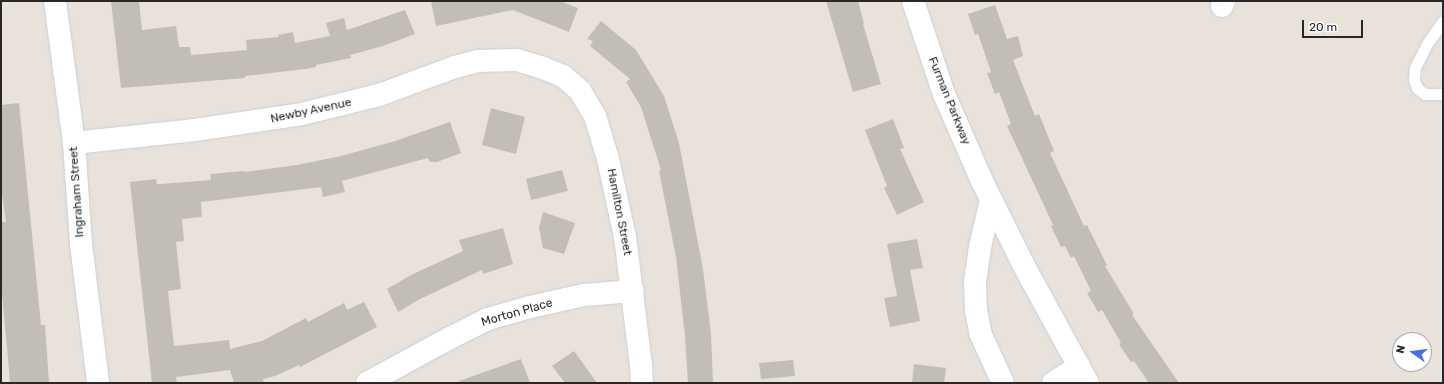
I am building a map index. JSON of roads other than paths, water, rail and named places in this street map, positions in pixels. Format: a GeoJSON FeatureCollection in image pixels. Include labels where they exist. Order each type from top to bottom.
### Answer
{"type":"FeatureCollection","features":[{"type":"Feature","properties":{"kind":"street","name":"Ingraham Street"},"geometry":{"type":"LineString","coordinates":[[55,1],[74,143],[80,244],[98,383]]}},
{"type":"Feature","properties":{"kind":"street","name":"Furman Parkway"},"geometry":{"type":"LineString","coordinates":[[912,1],[944,94],[991,200],[1023,264],[1084,374]]}},
{"type":"Feature","properties":{"kind":"street","name":"Newby Avenue"},"geometry":{"type":"LineString","coordinates":[[74,143],[180,132],[302,114],[379,95],[455,67],[477,61],[517,60],[543,68]]}},
{"type":"Feature","properties":{"kind":"street","name":"Hamilton Street"},"geometry":{"type":"LineString","coordinates":[[543,68],[563,76],[580,91],[595,116],[619,204],[633,291],[642,383]]}},
{"type":"Feature","properties":{"kind":"street"},"geometry":{"type":"LineString","coordinates":[[991,200],[980,247],[975,282],[976,310],[981,335],[1003,383]]}},
{"type":"Feature","properties":{"kind":"street","name":"Morton Place"},"geometry":{"type":"LineString","coordinates":[[368,383],[488,319],[530,307],[584,295],[633,291]]}},
{"type":"Feature","properties":{"kind":"street"},"geometry":{"type":"LineString","coordinates":[[1053,383],[1084,374]]}},
{"type":"Feature","properties":{"kind":"lane"},"geometry":{"type":"LineString","coordinates":[[1443,21],[1427,44],[1415,68],[1414,80],[1417,88],[1425,94],[1443,94]]}}]}
